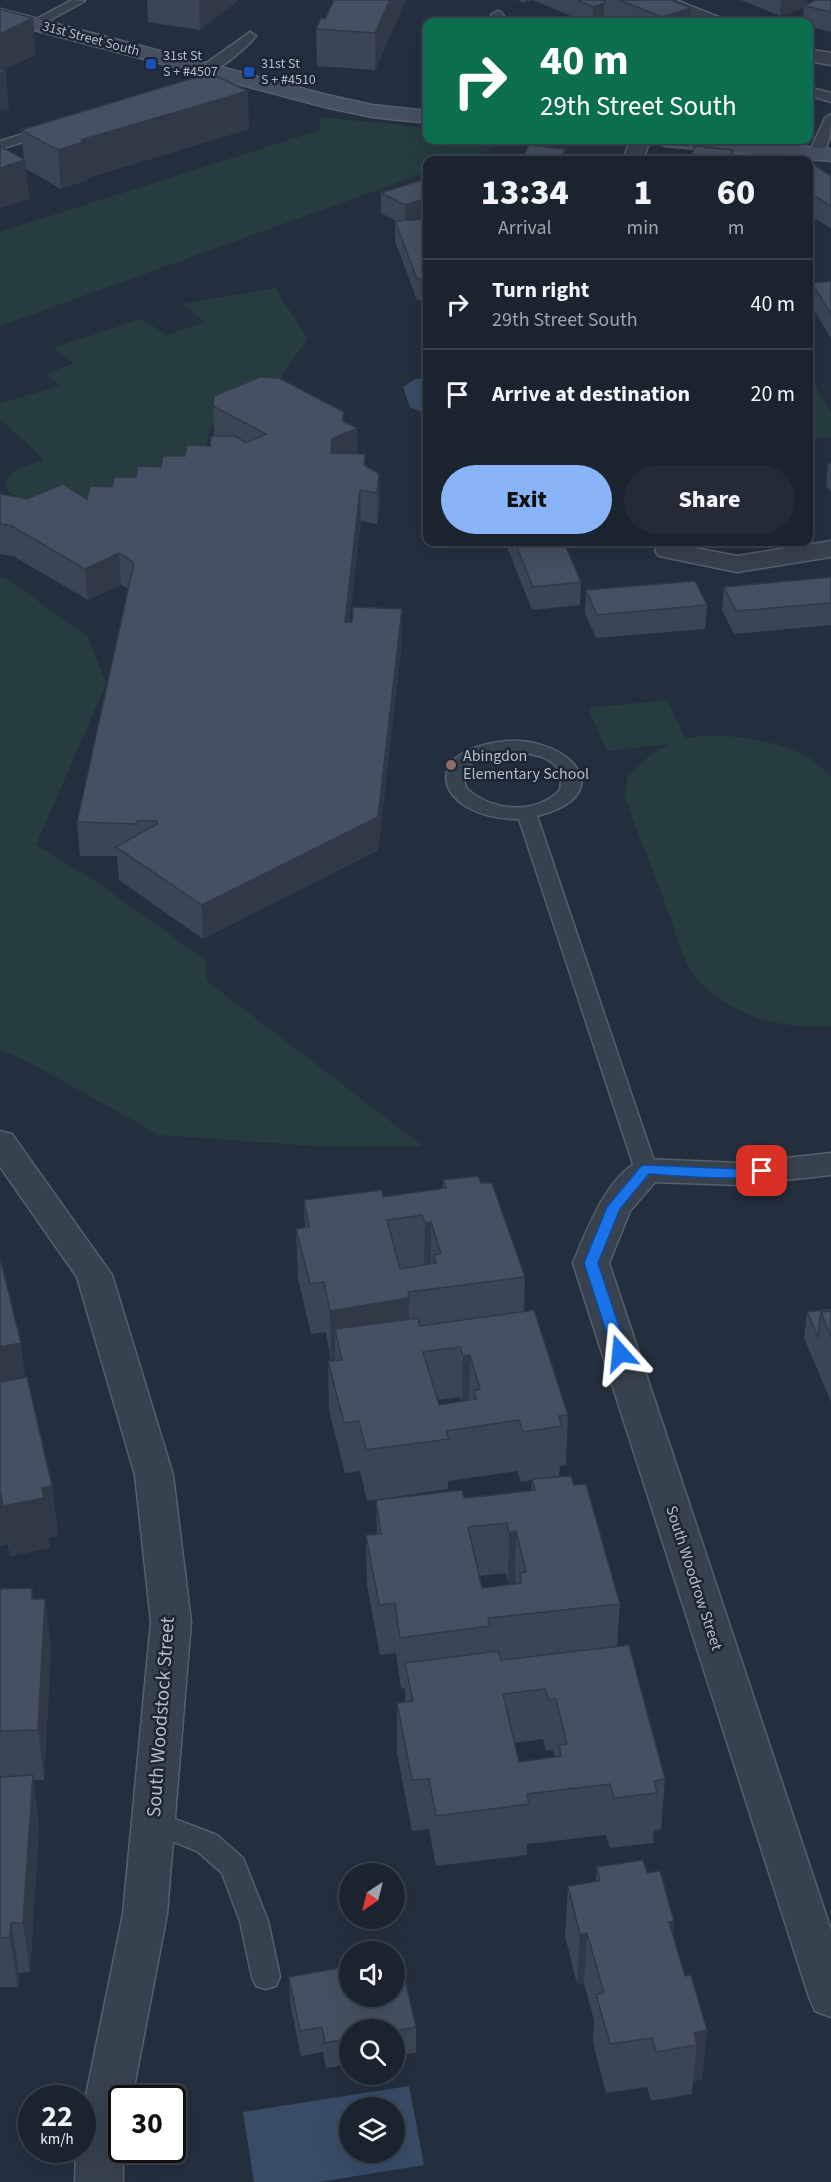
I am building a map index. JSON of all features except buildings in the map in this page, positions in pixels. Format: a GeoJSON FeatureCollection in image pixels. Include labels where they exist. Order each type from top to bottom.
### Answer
{"type":"FeatureCollection","features":[{"type":"Feature","properties":{"kind":"street"},"geometry":{"type":"LineString","coordinates":[[660,0],[704,18]]}},
{"type":"Feature","properties":{"kind":"street","name":"31st Street South"},"geometry":{"type":"LineString","coordinates":[[0,15],[208,76],[372,111],[423,116]]}},
{"type":"Feature","properties":{"kind":"street"},"geometry":{"type":"LineString","coordinates":[[813,56],[831,59]]}},
{"type":"Feature","properties":{"kind":"street"},"geometry":{"type":"LineString","coordinates":[[711,144],[824,154]]}},
{"type":"Feature","properties":{"kind":"street"},"geometry":{"type":"LineString","coordinates":[[665,546],[737,564],[831,549]]}},
{"type":"Feature","properties":{"kind":"street","name":"South Woodstock Street"},"geometry":{"type":"LineString","coordinates":[[0,1142],[94,1275],[154,1474],[171,1622],[145,1914],[98,2154],[99,2182]]}},
{"type":"Feature","properties":{"kind":"street"},"geometry":{"type":"LineString","coordinates":[[646,1170],[739,1174],[831,1164]]}},
{"type":"Feature","properties":{"kind":"street","name":"South Woodrow Street"},"geometry":{"type":"LineString","coordinates":[[646,1170],[614,1207],[591,1263],[831,1997]]}},
{"type":"Feature","properties":{"kind":"lane"},"geometry":{"type":"LineString","coordinates":[[33,24],[79,1]]}},
{"type":"Feature","properties":{"kind":"lane"},"geometry":{"type":"LineString","coordinates":[[208,76],[250,36]]}},
{"type":"Feature","properties":{"kind":"lane"},"geometry":{"type":"LineString","coordinates":[[813,92],[831,98]]}},
{"type":"Feature","properties":{"kind":"lane"},"geometry":{"type":"LineString","coordinates":[[824,154],[831,117]]}},
{"type":"Feature","properties":{"kind":"lane"},"geometry":{"type":"LineString","coordinates":[[0,145],[56,128]]}},
{"type":"Feature","properties":{"kind":"lane"},"geometry":{"type":"LineString","coordinates":[[496,747],[532,748],[549,753],[562,761],[570,771],[572,782],[568,792],[559,801],[526,812],[487,809],[470,802],[459,792],[453,781],[455,770],[464,760],[478,752],[496,747]]}},
{"type":"Feature","properties":{"kind":"lane"},"geometry":{"type":"LineString","coordinates":[[526,812],[646,1170]]}},
{"type":"Feature","properties":{"kind":"lane"},"geometry":{"type":"LineString","coordinates":[[153,1822],[207,1843],[233,1866],[254,1921],[266,1977]]}},
{"type":"Feature","properties":{"kind":"green space"},"geometry":{"type":"Polygon","coordinates":[[[320,117],[423,128],[423,144],[506,144],[471,156],[423,156],[423,173],[0,326],[0,232],[320,130],[320,117]]]}},
{"type":"Feature","properties":{"kind":"green space"},"geometry":{"type":"Polygon","coordinates":[[[275,288],[308,339],[283,372],[278,401],[226,414],[212,425],[203,454],[102,501],[21,499],[9,492],[5,484],[12,474],[44,460],[0,418],[0,403],[60,386],[46,374],[74,363],[53,348],[141,319],[167,335],[204,322],[183,304],[275,288]]]}},
{"type":"Feature","properties":{"kind":"green space"},"geometry":{"type":"Polygon","coordinates":[[[813,383],[831,412],[831,437],[813,438],[813,383]]]}},
{"type":"Feature","properties":{"kind":"green space"},"geometry":{"type":"Polygon","coordinates":[[[0,577],[9,580],[88,637],[106,684],[36,845],[101,885],[205,960],[207,981],[423,1146],[330,1147],[159,1135],[27,1061],[0,1050],[0,577]]]}},
{"type":"Feature","properties":{"kind":"green space"},"geometry":{"type":"Polygon","coordinates":[[[667,700],[686,739],[700,736],[735,737],[773,744],[806,756],[818,764],[831,778],[831,1026],[791,1025],[752,1016],[716,996],[701,983],[689,967],[624,795],[628,776],[647,758],[669,744],[607,751],[588,708],[667,700]]]}},
{"type":"Feature","properties":{"kind":"water"},"geometry":{"type":"Polygon","coordinates":[[[423,378],[423,412],[410,407],[403,387],[415,379],[423,378]]]}},
{"type":"Feature","properties":{"kind":"water"},"geometry":{"type":"Polygon","coordinates":[[[409,2086],[424,2165],[319,2182],[254,2182],[243,2112],[409,2086]]]}},
{"type":"Feature","properties":{"kind":"place","name":"31st St S + #4507"},"geometry":{"type":"Point","coordinates":[151,64]}},
{"type":"Feature","properties":{"kind":"place","name":"31st St S + #4510"},"geometry":{"type":"Point","coordinates":[249,72]}},
{"type":"Feature","properties":{"kind":"place","name":"Abingdon Elementary School"},"geometry":{"type":"Point","coordinates":[451,765]}},
{"type":"Feature","properties":{"kind":"route"},"geometry":{"type":"LineString","coordinates":[[620,1353],[591,1263],[614,1207],[646,1170],[739,1174],[762,1171]]}}]}
